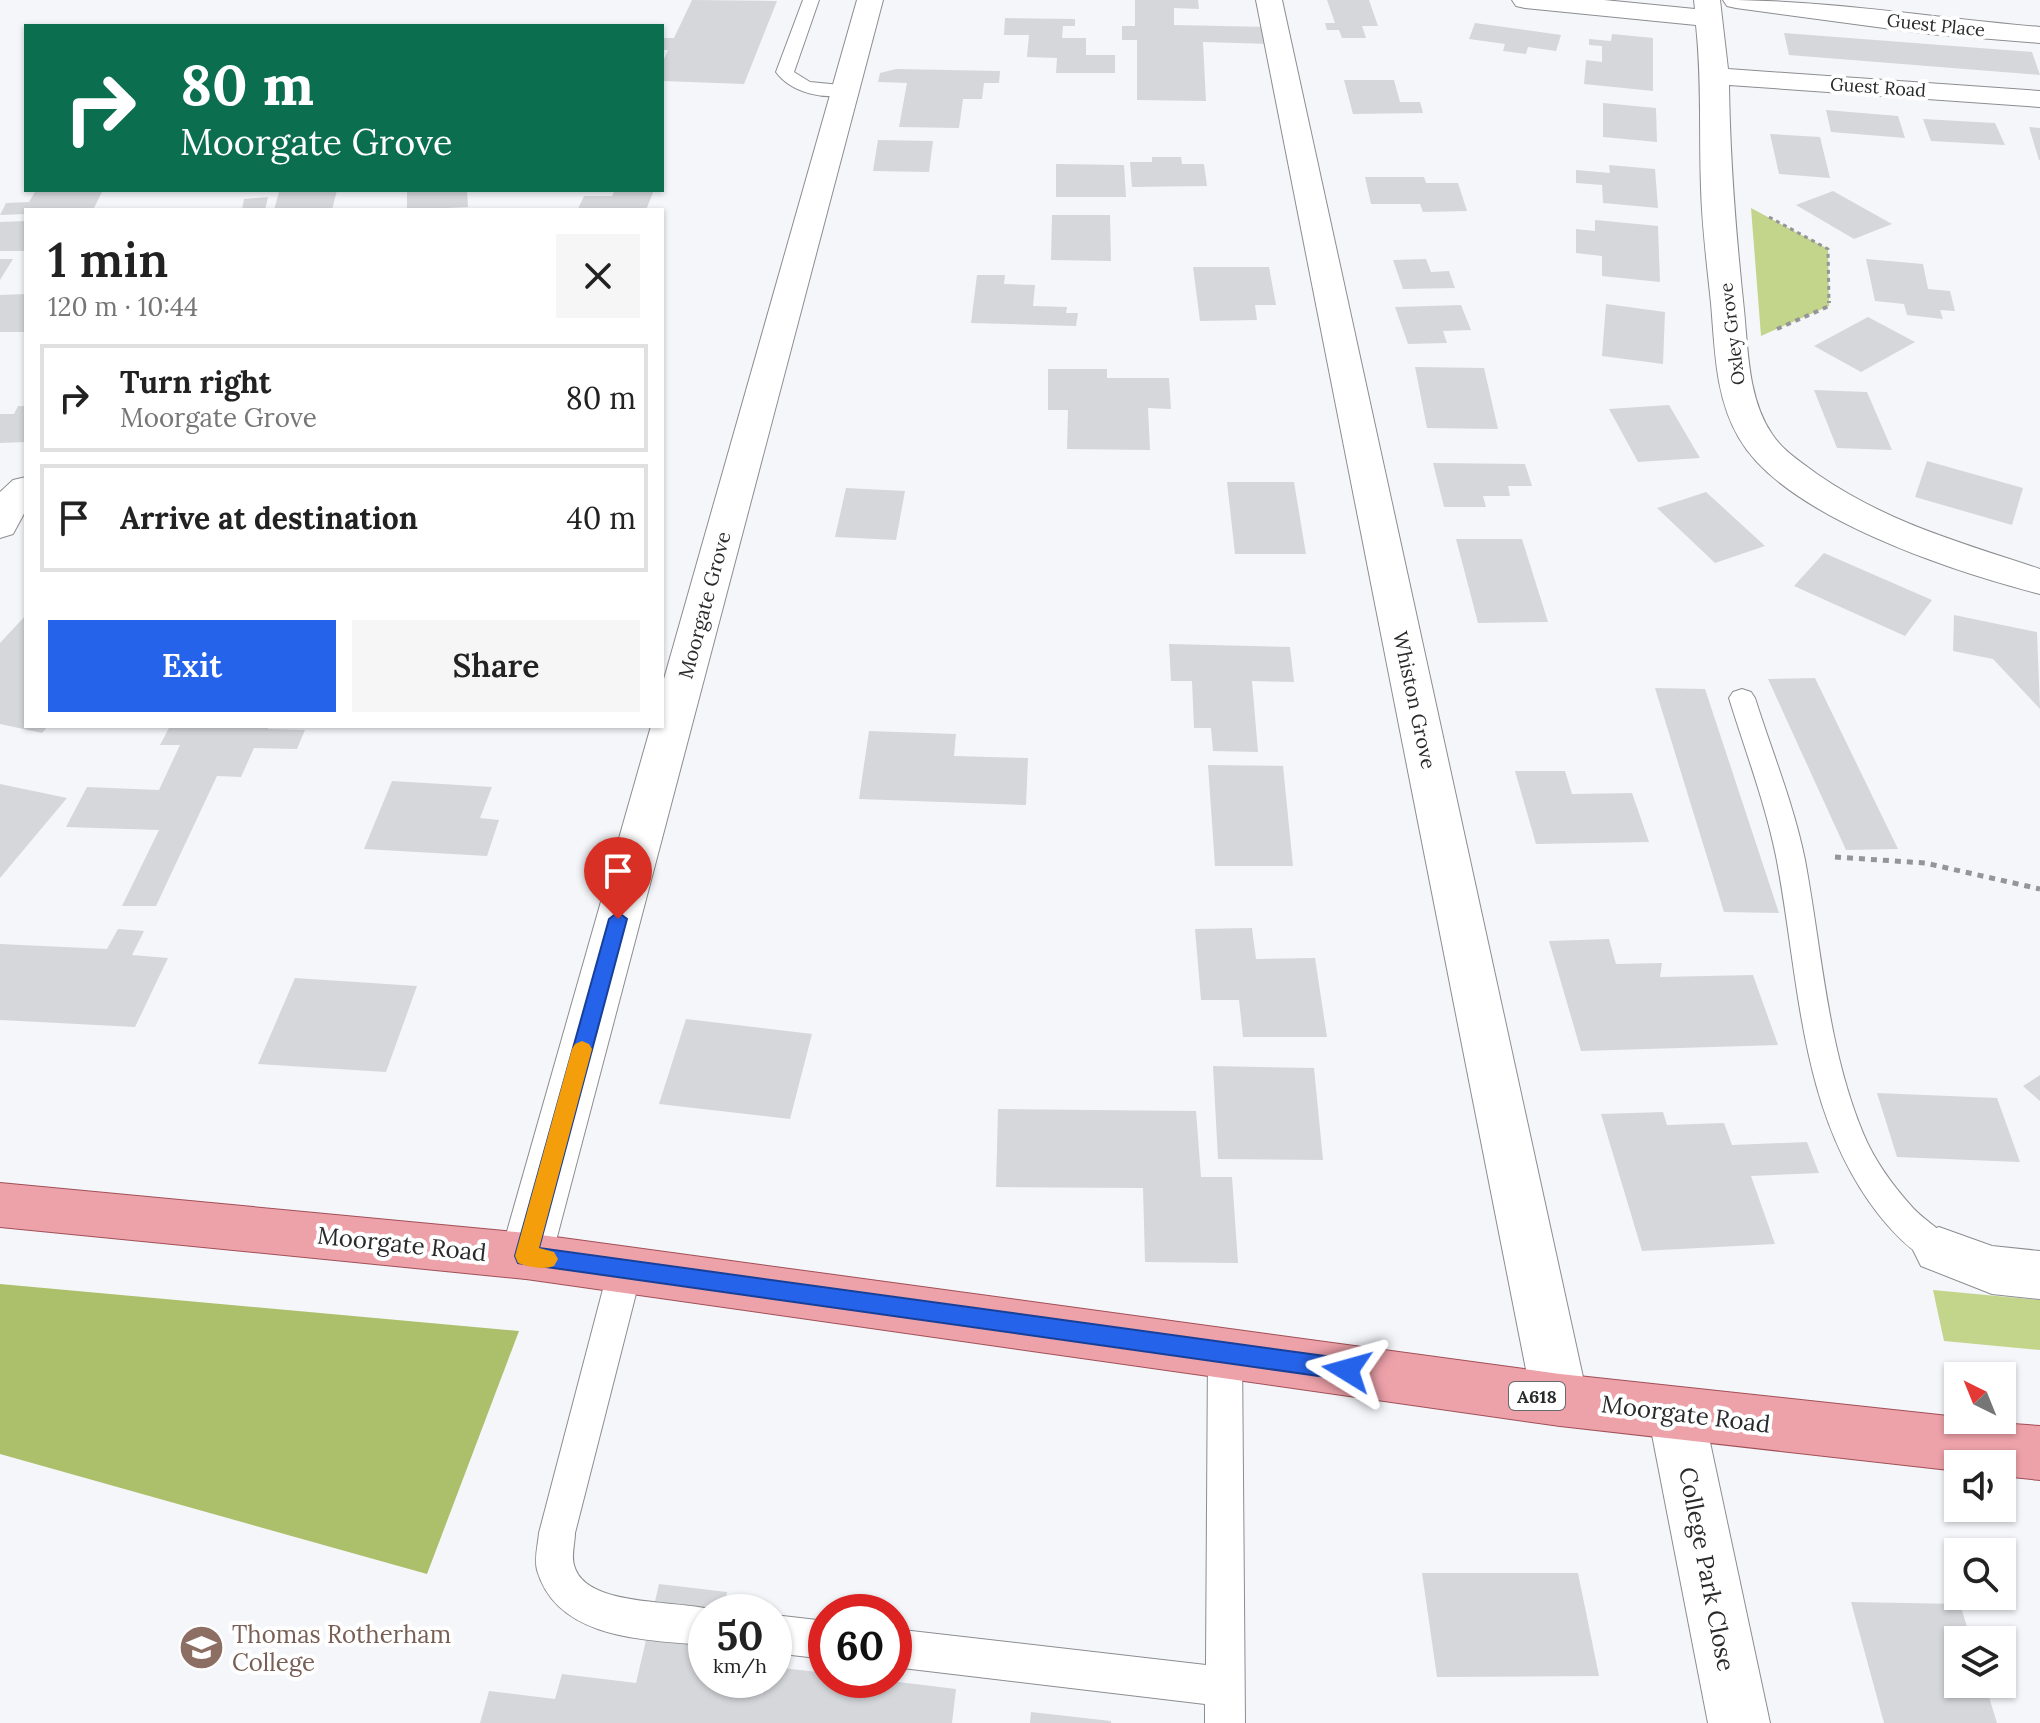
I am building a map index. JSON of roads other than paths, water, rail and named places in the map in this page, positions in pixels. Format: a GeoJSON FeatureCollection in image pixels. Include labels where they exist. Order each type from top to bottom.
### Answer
{"type":"FeatureCollection","features":[{"type":"Feature","properties":{"kind":"main road","name":"Moorgate Road"},"geometry":{"type":"LineString","coordinates":[[0,1205],[526,1256],[1560,1400],[2040,1453]]}},
{"type":"Feature","properties":{"kind":"street","name":"Moorgate Grove"},"geometry":{"type":"LineString","coordinates":[[526,1256],[870,0]]}},
{"type":"Feature","properties":{"kind":"street","name":"Whiston Grove"},"geometry":{"type":"LineString","coordinates":[[1269,0],[1560,1400]]}},
{"type":"Feature","properties":{"kind":"street"},"geometry":{"type":"LineString","coordinates":[[1525,0],[1707,9]]}},
{"type":"Feature","properties":{"kind":"street","name":"Guest Place"},"geometry":{"type":"LineString","coordinates":[[1736,0],[1929,26],[2040,35]]}},
{"type":"Feature","properties":{"kind":"street","name":"Oxley Grove"},"geometry":{"type":"LineString","coordinates":[[1707,9],[1715,76],[1716,190],[1734,376],[1756,438],[1780,464],[1842,508],[1893,533],[2040,582]]}},
{"type":"Feature","properties":{"kind":"street","name":"Guest Road"},"geometry":{"type":"LineString","coordinates":[[1715,76],[2040,99]]}},
{"type":"Feature","properties":{"kind":"street"},"geometry":{"type":"LineString","coordinates":[[1939,1250],[1992,1270],[2040,1275]]}},
{"type":"Feature","properties":{"kind":"street","name":"College Park Close"},"geometry":{"type":"LineString","coordinates":[[1676,1414],[1739,1723]]}},
{"type":"Feature","properties":{"kind":"lane"},"geometry":{"type":"LineString","coordinates":[[811,0],[785,72],[790,80],[801,85],[845,90]]}},
{"type":"Feature","properties":{"kind":"lane"},"geometry":{"type":"LineString","coordinates":[[1742,698],[1790,855],[1830,1084],[1856,1151],[1873,1182],[1901,1218],[1939,1250]]}},
{"type":"Feature","properties":{"kind":"lane"},"geometry":{"type":"LineString","coordinates":[[625,1270],[557,1533],[556,1570],[571,1593],[605,1614],[688,1624]]}},
{"type":"Feature","properties":{"kind":"lane"},"geometry":{"type":"LineString","coordinates":[[912,1651],[1226,1705],[1225,1353]]}},
{"type":"Feature","properties":{"kind":"place","name":"Thomas Rotherham College"},"geometry":{"type":"Point","coordinates":[201,1648]}}]}
